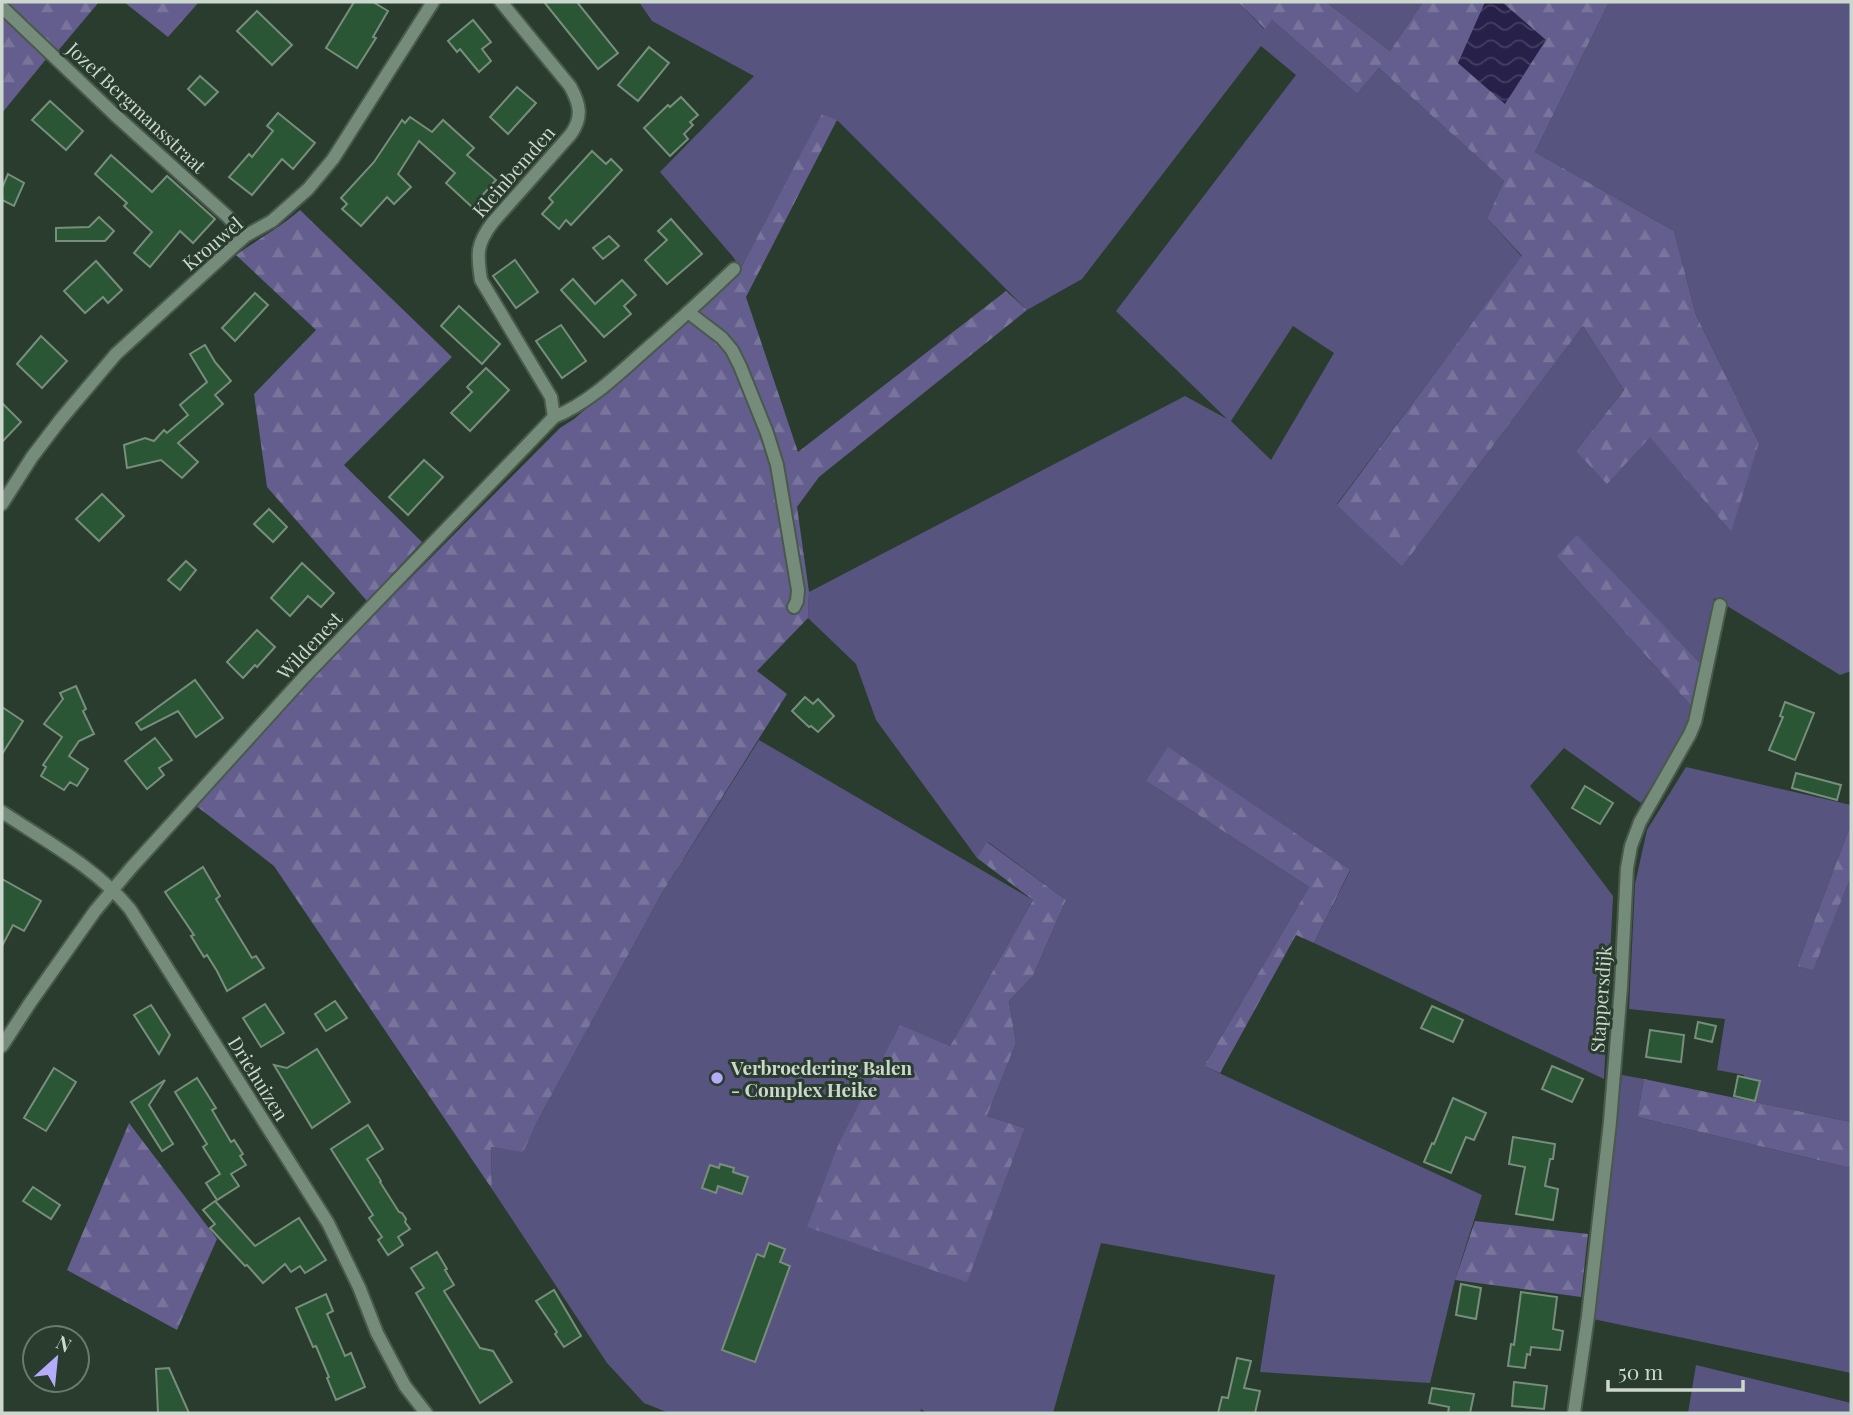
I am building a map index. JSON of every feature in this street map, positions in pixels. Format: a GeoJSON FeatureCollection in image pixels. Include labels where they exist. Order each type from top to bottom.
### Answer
{"type":"FeatureCollection","features":[{"type":"Feature","properties":{"kind":"street","name":"Krouwel"},"geometry":{"type":"LineString","coordinates":[[2,503],[47,438],[116,354],[246,236],[272,221],[308,189],[332,159],[433,2]]}},
{"type":"Feature","properties":{"kind":"street","name":"Kleinbemden"},"geometry":{"type":"LineString","coordinates":[[501,2],[570,86],[578,99],[580,114],[577,126],[571,134],[493,222],[479,246],[481,280],[551,397],[554,417]]}},
{"type":"Feature","properties":{"kind":"street","name":"Jozef Bergmansstraat"},"geometry":{"type":"LineString","coordinates":[[2,7],[246,236]]}},
{"type":"Feature","properties":{"kind":"street","name":"Wildenest"},"geometry":{"type":"LineString","coordinates":[[2,1046],[88,921],[184,807],[304,677],[554,417],[571,410],[616,377],[734,269]]}},
{"type":"Feature","properties":{"kind":"street"},"geometry":{"type":"LineString","coordinates":[[688,313],[722,338],[732,350],[767,433],[778,465],[798,590],[794,607]]}},
{"type":"Feature","properties":{"kind":"street","name":"Stappersdijk"},"geometry":{"type":"LineString","coordinates":[[1574,1413],[1610,1122],[1627,868],[1631,846],[1640,822],[1695,722],[1720,604]]}},
{"type":"Feature","properties":{"kind":"street","name":"Driehuizen"},"geometry":{"type":"LineString","coordinates":[[2,812],[79,862],[114,890],[130,909],[328,1223],[359,1287],[377,1333],[405,1386],[426,1413]]}},
{"type":"Feature","properties":{"kind":"shaded area"},"geometry":{"type":"Polygon","coordinates":[[[639,2],[1238,2],[1264,29],[1272,20],[1357,94],[1379,68],[1504,181],[1487,218],[1522,257],[1337,504],[1402,567],[1583,326],[1624,390],[1576,451],[1650,436],[1730,531],[1759,443],[1696,315],[1674,231],[1535,152],[1609,2],[1851,2],[1851,671],[1840,675],[1714,598],[1702,665],[1577,536],[1556,556],[1693,708],[1682,739],[1641,803],[1564,748],[1530,786],[1613,896],[1604,1079],[1314,943],[1350,871],[1146,781],[1309,887],[1204,1066],[1482,1195],[1455,1280],[1430,1383],[1260,1372],[1275,1275],[1101,1243],[1053,1413],[927,1413],[921,1409],[920,1413],[669,1413],[644,1403],[607,1363],[492,1189],[491,1147],[523,1151],[662,893],[759,740],[1033,900],[950,1046],[900,1026],[808,1227],[967,1281],[1025,1128],[987,1116],[1016,1043],[1009,1001],[1033,976],[1066,900],[988,842],[977,858],[876,720],[856,664],[808,618],[809,592],[1185,396],[1227,419],[1116,311],[1296,75],[1261,46],[1082,279],[1027,310],[838,121],[823,115],[740,270],[734,258],[660,172],[754,76],[652,21],[639,2]],[[1293,326],[1231,421],[1271,460],[1334,353],[1293,326]]]}},
{"type":"Feature","properties":{"kind":"shaded area"},"geometry":{"type":"Polygon","coordinates":[[[1326,2],[1423,2],[1390,51],[1326,2]]]}},
{"type":"Feature","properties":{"kind":"shaded area"},"geometry":{"type":"Polygon","coordinates":[[[1686,767],[1851,805],[1851,824],[1797,966],[1813,969],[1851,877],[1851,1122],[1740,1099],[1744,1075],[1717,1070],[1725,1019],[1629,1009],[1635,884],[1647,830],[1686,767]]]}},
{"type":"Feature","properties":{"kind":"shaded area"},"geometry":{"type":"Polygon","coordinates":[[[1622,1075],[1644,1079],[1637,1117],[1851,1168],[1851,1373],[1593,1319],[1622,1075]]]}},
{"type":"Feature","properties":{"kind":"shaded area"},"geometry":{"type":"Polygon","coordinates":[[[1696,1365],[1851,1403],[1851,1413],[1688,1413],[1696,1365]]]}},
{"type":"Feature","properties":{"kind":"green space"},"geometry":{"type":"Polygon","coordinates":[[[2,2],[99,2],[57,52],[2,2]]]}},
{"type":"Feature","properties":{"kind":"green space"},"geometry":{"type":"Polygon","coordinates":[[[124,2],[199,2],[168,37],[124,2]]]}},
{"type":"Feature","properties":{"kind":"green space"},"geometry":{"type":"Polygon","coordinates":[[[1238,2],[1326,2],[1390,51],[1423,2],[1609,2],[1535,152],[1674,231],[1696,315],[1759,443],[1731,532],[1650,437],[1607,484],[1576,451],[1624,390],[1583,326],[1402,567],[1337,505],[1522,256],[1487,218],[1504,181],[1379,68],[1357,94],[1272,20],[1265,29],[1238,2]]]}},
{"type":"Feature","properties":{"kind":"green space"},"geometry":{"type":"Polygon","coordinates":[[[2,15],[47,58],[2,113],[2,15]]]}},
{"type":"Feature","properties":{"kind":"green space"},"geometry":{"type":"Polygon","coordinates":[[[822,114],[837,120],[746,297],[798,452],[1006,291],[1027,310],[819,477],[797,507],[809,592],[808,618],[757,671],[787,694],[662,893],[523,1152],[491,1147],[492,1189],[274,866],[195,805],[319,670],[560,428],[682,327],[740,270],[822,114]]]}},
{"type":"Feature","properties":{"kind":"green space"},"geometry":{"type":"Polygon","coordinates":[[[300,210],[452,357],[344,465],[422,542],[367,601],[267,487],[254,394],[316,330],[236,255],[300,210]]]}},
{"type":"Feature","properties":{"kind":"green space"},"geometry":{"type":"Polygon","coordinates":[[[1577,535],[1702,665],[1693,708],[1556,556],[1577,535]]]}},
{"type":"Feature","properties":{"kind":"green space"},"geometry":{"type":"Polygon","coordinates":[[[1168,747],[1350,870],[1314,943],[1296,935],[1220,1073],[1204,1066],[1309,887],[1146,781],[1168,747]]]}},
{"type":"Feature","properties":{"kind":"green space"},"geometry":{"type":"Polygon","coordinates":[[[1851,824],[1851,877],[1813,970],[1797,966],[1851,824]]]}},
{"type":"Feature","properties":{"kind":"green space"},"geometry":{"type":"Polygon","coordinates":[[[987,842],[1066,900],[1033,976],[1009,1001],[1016,1043],[987,1116],[1025,1128],[967,1282],[807,1227],[839,1143],[900,1025],[950,1046],[1033,900],[977,858],[987,842]]]}},
{"type":"Feature","properties":{"kind":"green space"},"geometry":{"type":"Polygon","coordinates":[[[1644,1079],[1851,1122],[1851,1168],[1637,1117],[1644,1079]]]}},
{"type":"Feature","properties":{"kind":"green space"},"geometry":{"type":"Polygon","coordinates":[[[129,1123],[217,1239],[177,1330],[67,1270],[129,1123]]]}},
{"type":"Feature","properties":{"kind":"green space"},"geometry":{"type":"Polygon","coordinates":[[[1475,1221],[1588,1234],[1581,1297],[1455,1280],[1475,1221]]]}},
{"type":"Feature","properties":{"kind":"water"},"geometry":{"type":"Polygon","coordinates":[[[1485,2],[1502,2],[1546,40],[1505,104],[1458,63],[1485,2]]]}},
{"type":"Feature","properties":{"kind":"building"},"geometry":{"type":"Polygon","coordinates":[[[354,2],[373,2],[388,11],[373,37],[376,38],[357,68],[326,48],[354,2]]]}},
{"type":"Feature","properties":{"kind":"building"},"geometry":{"type":"Polygon","coordinates":[[[544,2],[577,2],[618,53],[598,69],[544,2]]]}},
{"type":"Feature","properties":{"kind":"building"},"geometry":{"type":"Polygon","coordinates":[[[257,11],[292,45],[272,65],[237,31],[257,11]]]}},
{"type":"Feature","properties":{"kind":"building"},"geometry":{"type":"Polygon","coordinates":[[[473,20],[491,42],[482,49],[491,61],[479,72],[460,49],[457,52],[448,41],[473,20]]]}},
{"type":"Feature","properties":{"kind":"building"},"geometry":{"type":"Polygon","coordinates":[[[649,47],[669,63],[638,101],[618,85],[649,47]]]}},
{"type":"Feature","properties":{"kind":"building"},"geometry":{"type":"Polygon","coordinates":[[[200,76],[218,92],[205,105],[188,89],[200,76]]]}},
{"type":"Feature","properties":{"kind":"building"},"geometry":{"type":"Polygon","coordinates":[[[517,87],[536,103],[508,134],[490,117],[517,87]]]}},
{"type":"Feature","properties":{"kind":"building"},"geometry":{"type":"Polygon","coordinates":[[[681,97],[698,115],[690,122],[693,125],[684,134],[688,139],[670,156],[644,128],[668,105],[670,107],[681,97]]]}},
{"type":"Feature","properties":{"kind":"building"},"geometry":{"type":"Polygon","coordinates":[[[50,101],[83,131],[66,150],[32,120],[50,101]]]}},
{"type":"Feature","properties":{"kind":"building"},"geometry":{"type":"Polygon","coordinates":[[[278,113],[315,143],[293,169],[282,159],[252,195],[229,177],[249,154],[252,157],[273,131],[267,126],[278,113]]]}},
{"type":"Feature","properties":{"kind":"building"},"geometry":{"type":"Polygon","coordinates":[[[410,117],[432,132],[443,120],[474,148],[467,155],[496,180],[472,207],[446,183],[455,173],[419,141],[398,174],[411,187],[394,204],[387,197],[361,226],[342,209],[347,204],[341,198],[374,162],[402,120],[405,123],[410,117]]]}},
{"type":"Feature","properties":{"kind":"building"},"geometry":{"type":"Polygon","coordinates":[[[592,151],[606,164],[611,159],[622,170],[571,225],[566,220],[559,229],[542,214],[553,202],[549,198],[592,151]]]}},
{"type":"Feature","properties":{"kind":"building"},"geometry":{"type":"Polygon","coordinates":[[[111,155],[152,192],[167,176],[215,219],[193,243],[180,231],[150,267],[134,253],[152,232],[124,206],[127,203],[95,174],[111,155]]]}},
{"type":"Feature","properties":{"kind":"building"},"geometry":{"type":"Polygon","coordinates":[[[8,174],[24,183],[14,206],[2,200],[2,188],[8,174]]]}},
{"type":"Feature","properties":{"kind":"building"},"geometry":{"type":"Polygon","coordinates":[[[99,217],[114,231],[105,241],[56,241],[56,228],[89,227],[99,217]]]}},
{"type":"Feature","properties":{"kind":"building"},"geometry":{"type":"Polygon","coordinates":[[[671,219],[702,254],[667,284],[645,260],[667,240],[658,231],[671,219]]]}},
{"type":"Feature","properties":{"kind":"building"},"geometry":{"type":"Polygon","coordinates":[[[609,236],[619,246],[603,259],[593,248],[609,236]]]}},
{"type":"Feature","properties":{"kind":"building"},"geometry":{"type":"Polygon","coordinates":[[[515,260],[538,292],[516,308],[493,276],[515,260]]]}},
{"type":"Feature","properties":{"kind":"building"},"geometry":{"type":"Polygon","coordinates":[[[96,261],[122,290],[108,303],[103,297],[85,313],[64,291],[96,261]]]}},
{"type":"Feature","properties":{"kind":"building"},"geometry":{"type":"Polygon","coordinates":[[[573,279],[595,304],[622,280],[636,295],[624,306],[631,314],[604,337],[561,290],[573,279]]]}},
{"type":"Feature","properties":{"kind":"building"},"geometry":{"type":"Polygon","coordinates":[[[255,293],[268,305],[235,341],[222,328],[255,293]]]}},
{"type":"Feature","properties":{"kind":"building"},"geometry":{"type":"Polygon","coordinates":[[[459,306],[500,344],[482,364],[441,326],[459,306]]]}},
{"type":"Feature","properties":{"kind":"building"},"geometry":{"type":"Polygon","coordinates":[[[561,325],[586,361],[562,378],[536,341],[561,325]]]}},
{"type":"Feature","properties":{"kind":"building"},"geometry":{"type":"Polygon","coordinates":[[[41,336],[67,361],[42,388],[17,364],[41,336]]]}},
{"type":"Feature","properties":{"kind":"building"},"geometry":{"type":"Polygon","coordinates":[[[205,345],[231,381],[215,395],[223,404],[178,443],[198,462],[182,478],[161,460],[127,468],[124,445],[145,438],[154,441],[164,430],[167,433],[188,415],[180,405],[207,382],[190,354],[205,345]]]}},
{"type":"Feature","properties":{"kind":"building"},"geometry":{"type":"Polygon","coordinates":[[[486,368],[509,390],[470,431],[451,413],[472,392],[467,387],[486,368]]]}},
{"type":"Feature","properties":{"kind":"building"},"geometry":{"type":"Polygon","coordinates":[[[2,403],[21,422],[2,442],[2,403]]]}},
{"type":"Feature","properties":{"kind":"building"},"geometry":{"type":"Polygon","coordinates":[[[424,460],[443,477],[408,515],[389,497],[424,460]]]}},
{"type":"Feature","properties":{"kind":"building"},"geometry":{"type":"Polygon","coordinates":[[[102,494],[124,516],[99,541],[76,519],[102,494]]]}},
{"type":"Feature","properties":{"kind":"building"},"geometry":{"type":"Polygon","coordinates":[[[269,509],[287,527],[273,542],[254,524],[269,509]]]}},
{"type":"Feature","properties":{"kind":"building"},"geometry":{"type":"Polygon","coordinates":[[[186,561],[196,570],[180,590],[168,580],[186,561]]]}},
{"type":"Feature","properties":{"kind":"building"},"geometry":{"type":"Polygon","coordinates":[[[302,563],[334,593],[321,607],[308,596],[290,616],[271,598],[302,563]]]}},
{"type":"Feature","properties":{"kind":"building"},"geometry":{"type":"Polygon","coordinates":[[[257,630],[275,647],[243,678],[227,662],[257,630]]]}},
{"type":"Feature","properties":{"kind":"building"},"geometry":{"type":"Polygon","coordinates":[[[195,680],[223,718],[196,737],[178,711],[141,730],[136,723],[195,680]]]}},
{"type":"Feature","properties":{"kind":"building"},"geometry":{"type":"Polygon","coordinates":[[[76,686],[86,709],[83,711],[94,734],[79,741],[69,756],[88,769],[77,786],[70,782],[64,790],[41,776],[46,767],[43,765],[62,737],[44,724],[63,699],[60,693],[76,686]]]}},
{"type":"Feature","properties":{"kind":"building"},"geometry":{"type":"Polygon","coordinates":[[[805,697],[813,704],[818,699],[834,716],[818,732],[792,711],[805,697]]]}},
{"type":"Feature","properties":{"kind":"building"},"geometry":{"type":"Polygon","coordinates":[[[1785,702],[1814,713],[1795,760],[1769,750],[1783,717],[1780,716],[1785,702]]]}},
{"type":"Feature","properties":{"kind":"building"},"geometry":{"type":"Polygon","coordinates":[[[2,707],[23,721],[2,754],[2,707]]]}},
{"type":"Feature","properties":{"kind":"building"},"geometry":{"type":"Polygon","coordinates":[[[155,738],[172,760],[159,768],[164,775],[147,789],[125,761],[155,738]]]}},
{"type":"Feature","properties":{"kind":"building"},"geometry":{"type":"Polygon","coordinates":[[[1796,773],[1841,785],[1837,800],[1792,788],[1796,773]]]}},
{"type":"Feature","properties":{"kind":"building"},"geometry":{"type":"Polygon","coordinates":[[[1585,786],[1613,803],[1600,824],[1572,808],[1585,786]]]}},
{"type":"Feature","properties":{"kind":"building"},"geometry":{"type":"Polygon","coordinates":[[[203,867],[220,896],[216,899],[252,958],[256,956],[264,968],[227,991],[207,955],[204,957],[191,936],[194,935],[165,892],[203,867]]]}},
{"type":"Feature","properties":{"kind":"building"},"geometry":{"type":"Polygon","coordinates":[[[2,879],[41,901],[24,931],[13,925],[2,946],[2,879]]]}},
{"type":"Feature","properties":{"kind":"building"},"geometry":{"type":"Polygon","coordinates":[[[335,1001],[347,1018],[326,1031],[315,1014],[335,1001]]]}},
{"type":"Feature","properties":{"kind":"building"},"geometry":{"type":"Polygon","coordinates":[[[265,1004],[284,1033],[261,1047],[243,1018],[265,1004]]]}},
{"type":"Feature","properties":{"kind":"building"},"geometry":{"type":"Polygon","coordinates":[[[151,1005],[170,1035],[159,1054],[134,1015],[151,1005]]]}},
{"type":"Feature","properties":{"kind":"building"},"geometry":{"type":"Polygon","coordinates":[[[1432,1006],[1463,1020],[1453,1042],[1421,1028],[1432,1006]]]}},
{"type":"Feature","properties":{"kind":"building"},"geometry":{"type":"Polygon","coordinates":[[[1698,1022],[1716,1026],[1712,1042],[1695,1038],[1698,1022]]]}},
{"type":"Feature","properties":{"kind":"building"},"geometry":{"type":"Polygon","coordinates":[[[1650,1030],[1684,1035],[1681,1062],[1646,1057],[1650,1030]]]}},
{"type":"Feature","properties":{"kind":"building"},"geometry":{"type":"Polygon","coordinates":[[[317,1049],[350,1102],[312,1128],[274,1065],[287,1068],[317,1049]]]}},
{"type":"Feature","properties":{"kind":"building"},"geometry":{"type":"Polygon","coordinates":[[[1552,1066],[1583,1079],[1572,1102],[1542,1089],[1552,1066]]]}},
{"type":"Feature","properties":{"kind":"building"},"geometry":{"type":"Polygon","coordinates":[[[54,1068],[76,1082],[46,1131],[24,1118],[54,1068]]]}},
{"type":"Feature","properties":{"kind":"building"},"geometry":{"type":"Polygon","coordinates":[[[1738,1076],[1760,1081],[1755,1101],[1734,1096],[1738,1076]]]}},
{"type":"Feature","properties":{"kind":"building"},"geometry":{"type":"Polygon","coordinates":[[[197,1078],[216,1108],[212,1110],[231,1142],[234,1140],[243,1154],[240,1156],[246,1165],[231,1174],[239,1186],[217,1200],[206,1183],[220,1174],[203,1147],[207,1144],[175,1092],[197,1078]]]}},
{"type":"Feature","properties":{"kind":"building"},"geometry":{"type":"Polygon","coordinates":[[[165,1080],[149,1105],[173,1144],[162,1151],[131,1102],[165,1080]]]}},
{"type":"Feature","properties":{"kind":"building"},"geometry":{"type":"Polygon","coordinates":[[[1453,1098],[1486,1113],[1474,1140],[1466,1137],[1451,1173],[1424,1162],[1453,1098]]]}},
{"type":"Feature","properties":{"kind":"building"},"geometry":{"type":"Polygon","coordinates":[[[368,1125],[383,1149],[367,1159],[410,1229],[398,1237],[403,1245],[388,1255],[378,1240],[382,1237],[369,1218],[373,1215],[331,1149],[368,1125]]]}},
{"type":"Feature","properties":{"kind":"building"},"geometry":{"type":"Polygon","coordinates":[[[1513,1137],[1555,1144],[1545,1186],[1558,1189],[1553,1220],[1516,1214],[1525,1167],[1509,1164],[1513,1137]]]}},
{"type":"Feature","properties":{"kind":"building"},"geometry":{"type":"Polygon","coordinates":[[[720,1164],[734,1168],[733,1172],[748,1177],[742,1194],[718,1186],[716,1193],[702,1188],[710,1165],[719,1168],[720,1164]]]}},
{"type":"Feature","properties":{"kind":"building"},"geometry":{"type":"Polygon","coordinates":[[[33,1187],[60,1205],[51,1219],[23,1201],[33,1187]]]}},
{"type":"Feature","properties":{"kind":"building"},"geometry":{"type":"Polygon","coordinates":[[[215,1201],[255,1246],[299,1218],[326,1260],[305,1273],[300,1266],[291,1272],[285,1264],[263,1283],[210,1228],[215,1224],[203,1210],[215,1201]]]}},
{"type":"Feature","properties":{"kind":"building"},"geometry":{"type":"Polygon","coordinates":[[[769,1243],[785,1249],[780,1262],[790,1266],[755,1362],[722,1350],[757,1254],[764,1257],[769,1243]]]}},
{"type":"Feature","properties":{"kind":"building"},"geometry":{"type":"Polygon","coordinates":[[[437,1252],[454,1285],[444,1291],[480,1348],[493,1351],[512,1382],[480,1403],[416,1293],[424,1288],[411,1268],[437,1252]]]}},
{"type":"Feature","properties":{"kind":"building"},"geometry":{"type":"Polygon","coordinates":[[[1461,1284],[1481,1288],[1476,1319],[1456,1315],[1461,1284]]]}},
{"type":"Feature","properties":{"kind":"building"},"geometry":{"type":"Polygon","coordinates":[[[554,1290],[581,1336],[564,1347],[536,1301],[554,1290]]]}},
{"type":"Feature","properties":{"kind":"building"},"geometry":{"type":"Polygon","coordinates":[[[1521,1292],[1557,1297],[1553,1329],[1563,1331],[1560,1350],[1531,1347],[1525,1368],[1508,1366],[1511,1344],[1514,1345],[1521,1292]]]}},
{"type":"Feature","properties":{"kind":"building"},"geometry":{"type":"Polygon","coordinates":[[[326,1294],[333,1311],[327,1314],[345,1356],[351,1353],[365,1387],[336,1400],[316,1346],[313,1347],[296,1308],[326,1294]]]}},
{"type":"Feature","properties":{"kind":"building"},"geometry":{"type":"Polygon","coordinates":[[[1237,1358],[1251,1361],[1244,1388],[1260,1391],[1255,1413],[1218,1413],[1222,1397],[1228,1398],[1237,1358]]]}},
{"type":"Feature","properties":{"kind":"building"},"geometry":{"type":"Polygon","coordinates":[[[169,1368],[189,1413],[158,1413],[156,1369],[169,1368]]]}},
{"type":"Feature","properties":{"kind":"building"},"geometry":{"type":"Polygon","coordinates":[[[1514,1382],[1547,1386],[1544,1409],[1512,1406],[1514,1382]]]}},
{"type":"Feature","properties":{"kind":"building"},"geometry":{"type":"Polygon","coordinates":[[[1432,1388],[1474,1394],[1470,1413],[1448,1413],[1449,1407],[1429,1403],[1432,1388]]]}},
{"type":"Feature","properties":{"kind":"place","name":"Verbroedering Balen - Complex Heike"},"geometry":{"type":"Point","coordinates":[717,1078]}}]}
